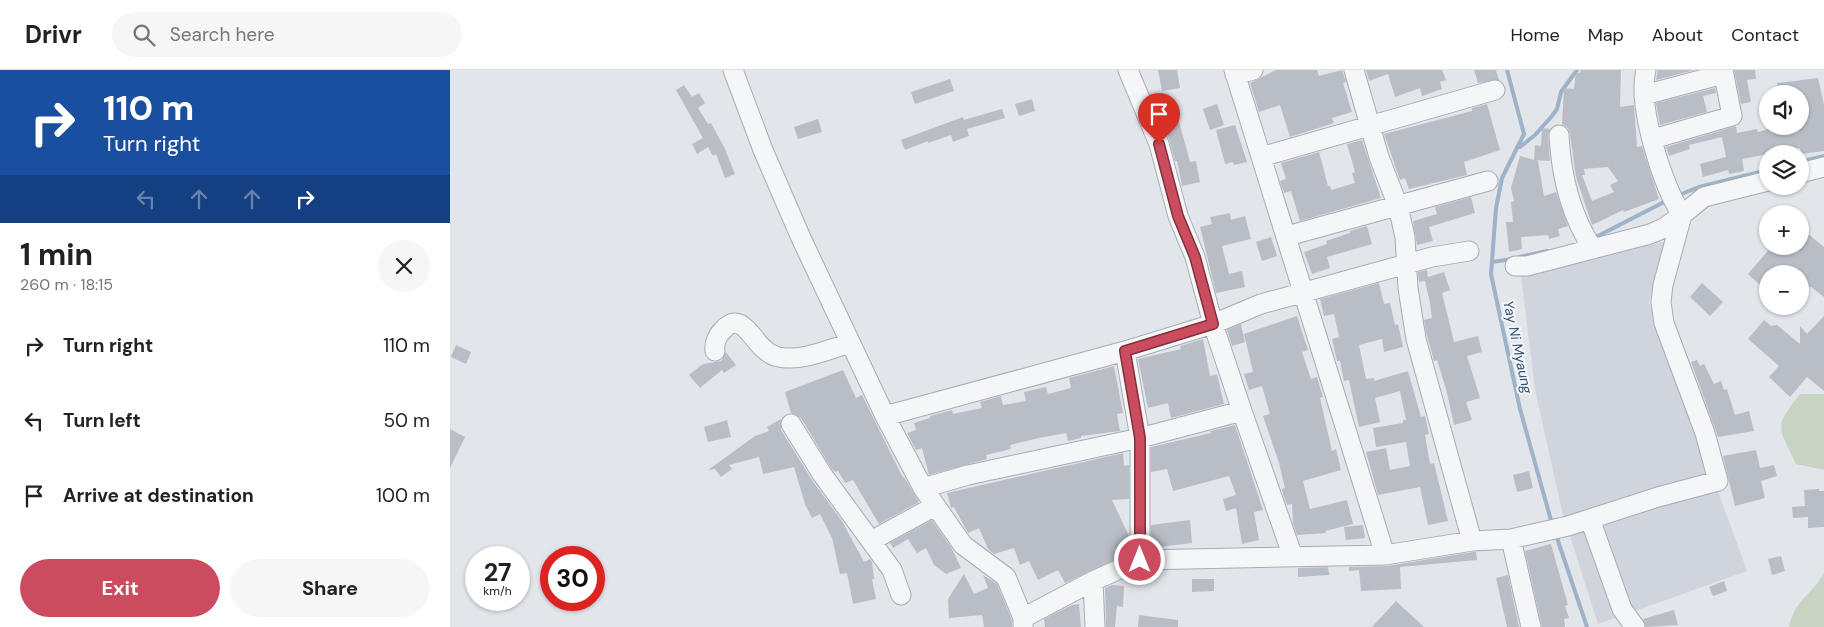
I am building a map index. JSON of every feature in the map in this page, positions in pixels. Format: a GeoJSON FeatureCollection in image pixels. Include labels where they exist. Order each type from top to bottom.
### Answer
{"type":"FeatureCollection","features":[{"type":"Feature","properties":{"kind":"street"},"geometry":{"type":"LineString","coordinates":[[733,70],[801,238],[885,416],[923,488],[963,545],[1006,577],[1023,623],[1093,581],[1140,560],[1385,555],[1472,541],[1511,539],[1568,526],[1658,497],[1718,481],[1705,433],[1664,323],[1661,302],[1674,203],[1647,121],[1644,94],[1646,70]]}},
{"type":"Feature","properties":{"kind":"street"},"geometry":{"type":"LineString","coordinates":[[1128,70],[1159,144],[1178,216],[1195,257],[1213,324],[1293,557]]}},
{"type":"Feature","properties":{"kind":"street"},"geometry":{"type":"LineString","coordinates":[[1354,70],[1378,157],[1398,206],[1405,237],[1408,288],[1416,339],[1472,541]]}},
{"type":"Feature","properties":{"kind":"street"},"geometry":{"type":"LineString","coordinates":[[1240,72],[1261,157],[1385,555]]}},
{"type":"Feature","properties":{"kind":"street"},"geometry":{"type":"LineString","coordinates":[[1644,94],[1723,72],[1732,116],[1653,139]]}},
{"type":"Feature","properties":{"kind":"street"},"geometry":{"type":"LineString","coordinates":[[1261,157],[1494,90]]}},
{"type":"Feature","properties":{"kind":"street"},"geometry":{"type":"LineString","coordinates":[[1560,134],[1560,156],[1565,183],[1588,241]]}},
{"type":"Feature","properties":{"kind":"street"},"geometry":{"type":"LineString","coordinates":[[1809,171],[1824,167]]}},
{"type":"Feature","properties":{"kind":"street"},"geometry":{"type":"LineString","coordinates":[[1287,236],[1488,181]]}},
{"type":"Feature","properties":{"kind":"street"},"geometry":{"type":"LineString","coordinates":[[1674,203],[1704,198],[1759,183]]}},
{"type":"Feature","properties":{"kind":"street"},"geometry":{"type":"LineString","coordinates":[[1515,266],[1527,266],[1588,241],[1650,234],[1664,228],[1674,203]]}},
{"type":"Feature","properties":{"kind":"street"},"geometry":{"type":"LineString","coordinates":[[885,416],[1125,351],[1213,324],[1261,304],[1408,264],[1469,251]]}},
{"type":"Feature","properties":{"kind":"street"},"geometry":{"type":"LineString","coordinates":[[715,351],[714,346],[721,332],[726,326],[736,324],[742,325],[752,333],[763,349],[781,357],[821,352],[850,343]]}},
{"type":"Feature","properties":{"kind":"street"},"geometry":{"type":"LineString","coordinates":[[1125,351],[1140,438],[1140,560]]}},
{"type":"Feature","properties":{"kind":"street"},"geometry":{"type":"LineString","coordinates":[[923,488],[968,475],[1140,438],[1242,412]]}},
{"type":"Feature","properties":{"kind":"street"},"geometry":{"type":"LineString","coordinates":[[791,424],[822,474],[892,570],[901,595]]}},
{"type":"Feature","properties":{"kind":"street"},"geometry":{"type":"LineString","coordinates":[[871,541],[935,506]]}},
{"type":"Feature","properties":{"kind":"street"},"geometry":{"type":"LineString","coordinates":[[1590,519],[1622,609],[1635,627]]}},
{"type":"Feature","properties":{"kind":"street"},"geometry":{"type":"LineString","coordinates":[[1511,539],[1531,627]]}},
{"type":"Feature","properties":{"kind":"street"},"geometry":{"type":"LineString","coordinates":[[1093,581],[1095,627]]}},
{"type":"Feature","properties":{"kind":"shaded area"},"geometry":{"type":"Polygon","coordinates":[[[1666,241],[1649,303],[1747,571],[1598,624],[1563,514],[1555,480],[1535,389],[1521,276],[1666,241]]]}},
{"type":"Feature","properties":{"kind":"green space"},"geometry":{"type":"Polygon","coordinates":[[[1800,394],[1824,394],[1824,470],[1796,464],[1782,434],[1782,421],[1785,414],[1800,394]]]}},
{"type":"Feature","properties":{"kind":"green space"},"geometry":{"type":"Polygon","coordinates":[[[1824,573],[1824,627],[1789,627],[1795,610],[1824,573]]]}},
{"type":"Feature","properties":{"kind":"building"},"geometry":{"type":"Polygon","coordinates":[[[1158,70],[1177,70],[1180,88],[1162,91],[1158,70]]]}},
{"type":"Feature","properties":{"kind":"building"},"geometry":{"type":"Polygon","coordinates":[[[1276,70],[1317,70],[1319,76],[1342,70],[1346,82],[1343,83],[1352,112],[1332,118],[1334,123],[1290,137],[1280,105],[1259,112],[1250,83],[1276,70]]]}},
{"type":"Feature","properties":{"kind":"building"},"geometry":{"type":"Polygon","coordinates":[[[1366,70],[1442,70],[1446,80],[1440,82],[1442,89],[1422,96],[1420,88],[1395,97],[1388,74],[1369,81],[1366,70]]]}},
{"type":"Feature","properties":{"kind":"building"},"geometry":{"type":"Polygon","coordinates":[[[1474,70],[1496,70],[1499,80],[1478,83],[1474,70]]]}},
{"type":"Feature","properties":{"kind":"building"},"geometry":{"type":"Polygon","coordinates":[[[1581,70],[1621,70],[1620,107],[1634,105],[1637,147],[1642,146],[1659,199],[1624,212],[1623,210],[1592,225],[1576,177],[1570,134],[1568,128],[1562,124],[1564,88],[1574,89],[1576,72],[1580,73],[1581,70]],[[1608,167],[1584,169],[1585,175],[1582,175],[1592,201],[1614,192],[1610,185],[1618,181],[1608,167]]]}},
{"type":"Feature","properties":{"kind":"building"},"geometry":{"type":"Polygon","coordinates":[[[1658,70],[1694,70],[1656,80],[1658,70]]]}},
{"type":"Feature","properties":{"kind":"building"},"geometry":{"type":"Polygon","coordinates":[[[1734,70],[1755,70],[1756,79],[1747,80],[1751,102],[1741,104],[1734,70]]]}},
{"type":"Feature","properties":{"kind":"building"},"geometry":{"type":"Polygon","coordinates":[[[1818,78],[1824,105],[1824,151],[1809,153],[1809,145],[1759,145],[1759,156],[1742,159],[1744,171],[1729,174],[1728,170],[1703,177],[1700,164],[1726,157],[1722,137],[1689,145],[1690,149],[1669,156],[1666,147],[1736,126],[1737,133],[1757,129],[1759,135],[1809,135],[1809,85],[1777,85],[1777,83],[1818,78]]]}},
{"type":"Feature","properties":{"kind":"building"},"geometry":{"type":"Polygon","coordinates":[[[950,79],[954,91],[915,104],[911,92],[950,79]]]}},
{"type":"Feature","properties":{"kind":"building"},"geometry":{"type":"Polygon","coordinates":[[[684,85],[692,97],[699,93],[705,103],[698,108],[708,124],[711,123],[725,149],[735,174],[725,178],[716,154],[713,156],[708,147],[697,154],[692,144],[703,138],[676,90],[684,85]]]}},
{"type":"Feature","properties":{"kind":"building"},"geometry":{"type":"Polygon","coordinates":[[[1715,88],[1716,93],[1703,96],[1707,112],[1660,125],[1656,103],[1715,88]]]}},
{"type":"Feature","properties":{"kind":"building"},"geometry":{"type":"Polygon","coordinates":[[[1032,99],[1035,111],[1019,116],[1015,104],[1032,99]]]}},
{"type":"Feature","properties":{"kind":"building"},"geometry":{"type":"Polygon","coordinates":[[[1169,102],[1172,114],[1161,117],[1158,105],[1169,102]]]}},
{"type":"Feature","properties":{"kind":"building"},"geometry":{"type":"Polygon","coordinates":[[[1217,104],[1224,125],[1210,130],[1203,109],[1217,104]]]}},
{"type":"Feature","properties":{"kind":"building"},"geometry":{"type":"Polygon","coordinates":[[[1487,104],[1500,150],[1464,162],[1467,175],[1409,189],[1405,178],[1400,180],[1384,134],[1472,111],[1472,108],[1487,104]]]}},
{"type":"Feature","properties":{"kind":"building"},"geometry":{"type":"Polygon","coordinates":[[[1002,109],[1005,118],[967,129],[969,136],[953,142],[951,135],[905,150],[901,140],[963,117],[964,120],[1002,109]]]}},
{"type":"Feature","properties":{"kind":"building"},"geometry":{"type":"Polygon","coordinates":[[[1178,118],[1190,162],[1196,161],[1200,182],[1182,186],[1177,161],[1175,161],[1164,121],[1178,118]]]}},
{"type":"Feature","properties":{"kind":"building"},"geometry":{"type":"Polygon","coordinates":[[[818,119],[822,132],[798,139],[794,127],[818,119]]]}},
{"type":"Feature","properties":{"kind":"building"},"geometry":{"type":"Polygon","coordinates":[[[1235,125],[1247,162],[1234,165],[1233,162],[1225,164],[1216,130],[1235,125]]]}},
{"type":"Feature","properties":{"kind":"building"},"geometry":{"type":"Polygon","coordinates":[[[1542,128],[1550,129],[1548,136],[1550,161],[1534,160],[1535,145],[1541,146],[1542,128]]]}},
{"type":"Feature","properties":{"kind":"building"},"geometry":{"type":"Polygon","coordinates":[[[1362,140],[1381,198],[1300,221],[1291,191],[1284,193],[1280,181],[1286,179],[1281,163],[1319,152],[1328,186],[1330,186],[1331,190],[1355,183],[1352,173],[1355,172],[1347,144],[1362,140]]]}},
{"type":"Feature","properties":{"kind":"building"},"geometry":{"type":"Polygon","coordinates":[[[1520,156],[1538,161],[1544,196],[1556,192],[1568,226],[1558,229],[1560,236],[1549,239],[1548,235],[1521,237],[1522,249],[1509,252],[1506,222],[1513,222],[1511,202],[1514,201],[1511,188],[1520,156]]]}},
{"type":"Feature","properties":{"kind":"building"},"geometry":{"type":"Polygon","coordinates":[[[1471,197],[1475,213],[1429,227],[1433,241],[1417,245],[1413,221],[1437,214],[1435,207],[1471,197]]]}},
{"type":"Feature","properties":{"kind":"building"},"geometry":{"type":"Polygon","coordinates":[[[1230,213],[1231,220],[1245,216],[1251,239],[1222,246],[1229,274],[1242,271],[1245,287],[1216,293],[1200,227],[1212,224],[1210,217],[1230,213]]]}},
{"type":"Feature","properties":{"kind":"building"},"geometry":{"type":"Polygon","coordinates":[[[1367,226],[1372,244],[1327,257],[1330,268],[1312,274],[1304,252],[1327,244],[1326,241],[1350,233],[1350,231],[1367,226]]]}},
{"type":"Feature","properties":{"kind":"building"},"geometry":{"type":"Polygon","coordinates":[[[1809,235],[1824,247],[1824,297],[1810,286],[1809,287],[1809,265],[1759,265],[1759,284],[1748,274],[1764,255],[1809,255],[1809,235]]]}},
{"type":"Feature","properties":{"kind":"building"},"geometry":{"type":"Polygon","coordinates":[[[1271,237],[1277,256],[1262,261],[1256,242],[1271,237]]]}},
{"type":"Feature","properties":{"kind":"building"},"geometry":{"type":"Polygon","coordinates":[[[1427,270],[1428,277],[1444,272],[1450,290],[1442,293],[1454,342],[1478,336],[1482,352],[1467,356],[1480,398],[1466,402],[1472,420],[1454,425],[1446,389],[1437,360],[1434,361],[1426,332],[1424,320],[1432,318],[1430,303],[1425,281],[1419,282],[1418,272],[1427,270]]]}},
{"type":"Feature","properties":{"kind":"building"},"geometry":{"type":"Polygon","coordinates":[[[1379,283],[1384,304],[1390,303],[1395,325],[1398,324],[1403,347],[1384,352],[1382,339],[1359,345],[1366,379],[1374,378],[1374,381],[1408,371],[1421,417],[1425,416],[1429,434],[1425,435],[1430,464],[1434,463],[1448,521],[1428,525],[1420,487],[1378,495],[1366,452],[1386,448],[1390,470],[1410,466],[1406,442],[1376,447],[1373,428],[1403,423],[1403,420],[1406,420],[1400,391],[1375,398],[1380,422],[1359,427],[1349,380],[1344,381],[1340,361],[1337,361],[1332,339],[1339,337],[1334,314],[1324,316],[1320,299],[1379,283]]]}},
{"type":"Feature","properties":{"kind":"building"},"geometry":{"type":"Polygon","coordinates":[[[1702,283],[1723,302],[1710,316],[1690,297],[1702,283]]]}},
{"type":"Feature","properties":{"kind":"building"},"geometry":{"type":"Polygon","coordinates":[[[1297,316],[1308,350],[1302,352],[1311,379],[1317,377],[1323,397],[1320,398],[1332,451],[1336,449],[1341,470],[1303,481],[1310,509],[1347,500],[1353,524],[1325,531],[1326,533],[1297,535],[1293,524],[1292,504],[1287,505],[1283,494],[1282,489],[1285,488],[1279,463],[1263,416],[1270,414],[1262,386],[1249,390],[1244,374],[1253,372],[1244,334],[1297,316]]]}},
{"type":"Feature","properties":{"kind":"building"},"geometry":{"type":"Polygon","coordinates":[[[1824,316],[1824,391],[1807,377],[1790,397],[1769,377],[1779,366],[1748,339],[1764,320],[1771,326],[1777,325],[1800,344],[1800,326],[1807,334],[1824,316]]]}},
{"type":"Feature","properties":{"kind":"building"},"geometry":{"type":"Polygon","coordinates":[[[1241,324],[1245,342],[1232,346],[1227,330],[1241,324]]]}},
{"type":"Feature","properties":{"kind":"building"},"geometry":{"type":"Polygon","coordinates":[[[1203,339],[1210,376],[1217,374],[1224,404],[1171,418],[1168,403],[1148,408],[1138,359],[1181,349],[1180,346],[1203,339]]]}},
{"type":"Feature","properties":{"kind":"building"},"geometry":{"type":"Polygon","coordinates":[[[456,345],[471,352],[466,364],[451,357],[456,345]]]}},
{"type":"Feature","properties":{"kind":"building"},"geometry":{"type":"Polygon","coordinates":[[[726,352],[736,365],[724,373],[722,370],[700,388],[689,375],[703,364],[721,361],[726,352]]]}},
{"type":"Feature","properties":{"kind":"building"},"geometry":{"type":"Polygon","coordinates":[[[1697,360],[1700,366],[1704,364],[1714,384],[1721,381],[1724,390],[1727,389],[1735,415],[1749,411],[1754,431],[1718,437],[1691,362],[1697,360]]]}},
{"type":"Feature","properties":{"kind":"building"},"geometry":{"type":"Polygon","coordinates":[[[1114,366],[1123,413],[1117,414],[1120,431],[1081,436],[1081,438],[1068,441],[1066,433],[1039,438],[1010,445],[1011,449],[986,455],[987,459],[929,475],[922,448],[916,450],[907,433],[916,430],[914,423],[930,418],[930,416],[952,410],[953,414],[982,408],[980,402],[1001,396],[1003,405],[1026,401],[1024,392],[1046,387],[1048,394],[1071,388],[1069,378],[1114,366]]]}},
{"type":"Feature","properties":{"kind":"building"},"geometry":{"type":"Polygon","coordinates":[[[843,370],[856,398],[862,395],[903,478],[919,502],[879,524],[853,480],[845,483],[838,471],[835,472],[831,468],[801,418],[791,413],[785,392],[843,370]]]}},
{"type":"Feature","properties":{"kind":"building"},"geometry":{"type":"Polygon","coordinates":[[[781,419],[781,430],[812,480],[842,521],[864,562],[870,559],[872,562],[874,579],[872,579],[876,599],[853,604],[847,573],[840,574],[832,538],[820,514],[812,518],[805,504],[794,467],[763,474],[759,457],[729,465],[732,469],[721,477],[715,469],[708,470],[755,436],[769,431],[767,427],[781,419]]]}},
{"type":"Feature","properties":{"kind":"building"},"geometry":{"type":"Polygon","coordinates":[[[727,420],[731,437],[708,442],[704,427],[727,420]]]}},
{"type":"Feature","properties":{"kind":"building"},"geometry":{"type":"Polygon","coordinates":[[[1235,425],[1263,510],[1254,512],[1259,540],[1242,544],[1236,508],[1226,511],[1223,499],[1236,495],[1229,476],[1173,491],[1167,469],[1151,472],[1151,447],[1211,433],[1210,431],[1235,425]]]}},
{"type":"Feature","properties":{"kind":"building"},"geometry":{"type":"Polygon","coordinates":[[[450,429],[465,437],[450,468],[450,429]]]}},
{"type":"Feature","properties":{"kind":"building"},"geometry":{"type":"Polygon","coordinates":[[[1756,450],[1760,468],[1774,465],[1777,476],[1761,481],[1765,498],[1735,506],[1723,456],[1756,450]]]}},
{"type":"Feature","properties":{"kind":"building"},"geometry":{"type":"Polygon","coordinates":[[[1123,453],[1124,466],[1129,465],[1129,499],[1112,500],[1129,536],[1129,553],[1065,583],[1058,570],[1038,580],[1029,561],[1020,565],[1014,548],[994,554],[988,549],[979,528],[968,533],[954,507],[951,508],[947,493],[1123,453]]]}},
{"type":"Feature","properties":{"kind":"building"},"geometry":{"type":"Polygon","coordinates":[[[1529,471],[1533,488],[1517,492],[1513,475],[1529,471]]]}},
{"type":"Feature","properties":{"kind":"building"},"geometry":{"type":"Polygon","coordinates":[[[1819,489],[1819,491],[1824,491],[1824,527],[1808,528],[1808,517],[1793,518],[1792,507],[1805,506],[1804,490],[1819,489]]]}},
{"type":"Feature","properties":{"kind":"building"},"geometry":{"type":"Polygon","coordinates":[[[932,520],[951,547],[961,568],[946,574],[934,565],[926,548],[917,553],[908,539],[893,548],[890,543],[932,520]]]}},
{"type":"Feature","properties":{"kind":"building"},"geometry":{"type":"Polygon","coordinates":[[[1190,520],[1192,543],[1151,548],[1151,525],[1190,520]]]}},
{"type":"Feature","properties":{"kind":"building"},"geometry":{"type":"Polygon","coordinates":[[[1363,525],[1365,538],[1346,540],[1344,527],[1363,525]]]}},
{"type":"Feature","properties":{"kind":"building"},"geometry":{"type":"Polygon","coordinates":[[[1551,544],[1568,605],[1565,606],[1569,618],[1564,619],[1565,627],[1542,627],[1525,551],[1551,544]]]}},
{"type":"Feature","properties":{"kind":"building"},"geometry":{"type":"Polygon","coordinates":[[[1476,552],[1477,560],[1400,567],[1401,589],[1361,591],[1359,570],[1349,571],[1349,567],[1387,566],[1476,552]]]}},
{"type":"Feature","properties":{"kind":"building"},"geometry":{"type":"Polygon","coordinates":[[[1781,556],[1785,571],[1772,575],[1768,559],[1781,556]]]}},
{"type":"Feature","properties":{"kind":"building"},"geometry":{"type":"Polygon","coordinates":[[[1328,567],[1329,575],[1298,577],[1298,568],[1328,567]]]}},
{"type":"Feature","properties":{"kind":"building"},"geometry":{"type":"Polygon","coordinates":[[[964,574],[974,594],[988,588],[983,575],[997,584],[1012,620],[1012,627],[984,627],[982,615],[949,618],[948,599],[964,574]]]}},
{"type":"Feature","properties":{"kind":"building"},"geometry":{"type":"Polygon","coordinates":[[[1508,575],[1519,627],[1507,627],[1496,578],[1508,575]]]}},
{"type":"Feature","properties":{"kind":"building"},"geometry":{"type":"Polygon","coordinates":[[[1192,579],[1214,579],[1214,591],[1192,592],[1192,579]]]}},
{"type":"Feature","properties":{"kind":"building"},"geometry":{"type":"Polygon","coordinates":[[[1724,581],[1727,591],[1713,596],[1709,587],[1724,581]]]}},
{"type":"Feature","properties":{"kind":"building"},"geometry":{"type":"Polygon","coordinates":[[[1112,585],[1124,586],[1123,607],[1117,606],[1115,627],[1106,627],[1105,588],[1112,585]]]}},
{"type":"Feature","properties":{"kind":"building"},"geometry":{"type":"Polygon","coordinates":[[[1396,601],[1424,627],[1372,627],[1396,601]]]}},
{"type":"Feature","properties":{"kind":"building"},"geometry":{"type":"Polygon","coordinates":[[[1079,604],[1081,627],[1045,627],[1044,619],[1072,605],[1079,604]]]}},
{"type":"Feature","properties":{"kind":"building"},"geometry":{"type":"Polygon","coordinates":[[[1674,610],[1678,625],[1646,627],[1643,619],[1674,610]]]}},
{"type":"Feature","properties":{"kind":"building"},"geometry":{"type":"Polygon","coordinates":[[[1139,615],[1178,620],[1178,627],[1138,627],[1139,615]]]}},
{"type":"Feature","properties":{"kind":"waterway","name":"Yay Ni Myaung"},"geometry":{"type":"LineString","coordinates":[[1507,70],[1524,134],[1502,178],[1496,208],[1491,274],[1520,409],[1552,524]]}},
{"type":"Feature","properties":{"kind":"waterway"},"geometry":{"type":"LineString","coordinates":[[1520,147],[1535,135],[1552,116],[1557,109],[1561,92],[1577,70]]}},
{"type":"Feature","properties":{"kind":"waterway"},"geometry":{"type":"LineString","coordinates":[[1809,160],[1824,156]]}},
{"type":"Feature","properties":{"kind":"waterway"},"geometry":{"type":"LineString","coordinates":[[1679,195],[1699,187],[1759,172]]}},
{"type":"Feature","properties":{"kind":"waterway"},"geometry":{"type":"LineString","coordinates":[[1594,238],[1668,200]]}},
{"type":"Feature","properties":{"kind":"waterway"},"geometry":{"type":"LineString","coordinates":[[1519,257],[1547,251]]}},
{"type":"Feature","properties":{"kind":"waterway"},"geometry":{"type":"LineString","coordinates":[[1492,262],[1512,259]]}},
{"type":"Feature","properties":{"kind":"waterway","name":"Yay Ni Myaung"},"geometry":{"type":"LineString","coordinates":[[1556,535],[1587,627]]}},
{"type":"Feature","properties":{"kind":"route"},"geometry":{"type":"LineString","coordinates":[[1140,560],[1140,438],[1125,351],[1213,324],[1195,257],[1178,216],[1159,144]]}}]}
